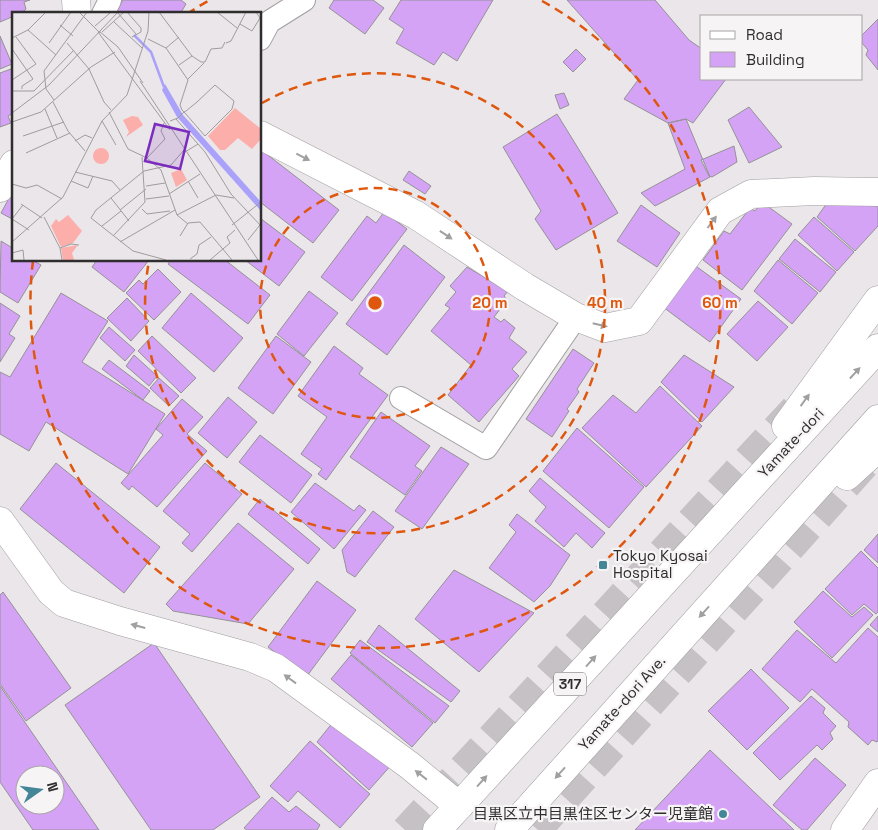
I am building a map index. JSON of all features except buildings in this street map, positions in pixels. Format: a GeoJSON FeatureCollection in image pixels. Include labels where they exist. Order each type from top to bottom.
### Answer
{"type":"FeatureCollection","features":[{"type":"Feature","properties":{"kind":"main road"},"geometry":{"type":"LineString","coordinates":[[261,136],[416,215],[525,287],[576,317],[605,328],[639,321],[720,211],[751,194],[814,191],[878,192]]}},
{"type":"Feature","properties":{"kind":"main road"},"geometry":{"type":"LineString","coordinates":[[0,188],[12,167]]}},
{"type":"Feature","properties":{"kind":"main road","name":"317"},"geometry":{"type":"LineString","coordinates":[[437,830],[704,538],[878,300]]}},
{"type":"Feature","properties":{"kind":"main road","name":"Yamate-dori"},"geometry":{"type":"LineString","coordinates":[[704,538],[878,348]]}},
{"type":"Feature","properties":{"kind":"main road"},"geometry":{"type":"LineString","coordinates":[[736,576],[878,419]]}},
{"type":"Feature","properties":{"kind":"main road"},"geometry":{"type":"LineString","coordinates":[[736,576],[878,448]]}},
{"type":"Feature","properties":{"kind":"main road"},"geometry":{"type":"LineString","coordinates":[[0,521],[51,592],[64,603],[120,622],[250,657],[276,668],[409,765],[459,806]]}},
{"type":"Feature","properties":{"kind":"main road","name":"Yamate-dori Ave."},"geometry":{"type":"LineString","coordinates":[[509,830],[736,576]]}},
{"type":"Feature","properties":{"kind":"main road"},"geometry":{"type":"LineString","coordinates":[[845,830],[878,783]]}},
{"type":"Feature","properties":{"kind":"lane"},"geometry":{"type":"LineString","coordinates":[[104,12],[110,0]]}},
{"type":"Feature","properties":{"kind":"lane"},"geometry":{"type":"LineString","coordinates":[[261,37],[269,22],[304,0]]}},
{"type":"Feature","properties":{"kind":"lane"},"geometry":{"type":"LineString","coordinates":[[401,398],[486,448],[576,317]]}},
{"type":"Feature","properties":{"kind":"tunnel"},"geometry":{"type":"LineString","coordinates":[[405,830],[799,403]]}},
{"type":"Feature","properties":{"kind":"tunnel"},"geometry":{"type":"LineString","coordinates":[[538,830],[869,461]]}},
{"type":"Feature","properties":{"kind":"place","name":"Tokyo Kyosai Hospital"},"geometry":{"type":"Point","coordinates":[603,565]}},
{"type":"Feature","properties":{"kind":"place","name":"目黒区立中目黒住区センター児童館"},"geometry":{"type":"Point","coordinates":[723,814]}}]}
